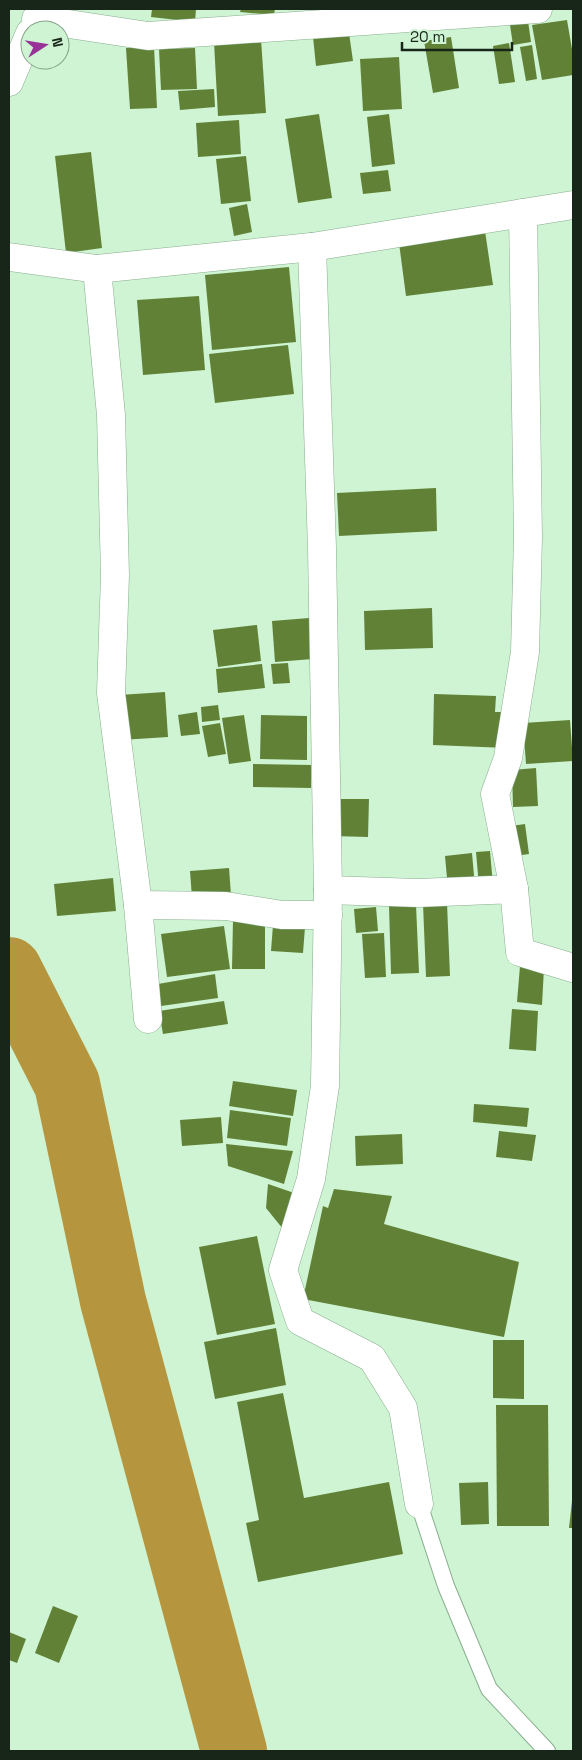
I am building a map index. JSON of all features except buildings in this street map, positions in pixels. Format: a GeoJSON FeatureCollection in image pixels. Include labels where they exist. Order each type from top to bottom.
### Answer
{"type":"FeatureCollection","features":[{"type":"Feature","properties":{"kind":"street"},"geometry":{"type":"LineString","coordinates":[[70,27],[148,36],[347,15],[538,9]]}},
{"type":"Feature","properties":{"kind":"street"},"geometry":{"type":"LineString","coordinates":[[9,82],[20,56]]}},
{"type":"Feature","properties":{"kind":"street"},"geometry":{"type":"LineString","coordinates":[[9,257],[97,269],[312,247],[573,205]]}},
{"type":"Feature","properties":{"kind":"street"},"geometry":{"type":"LineString","coordinates":[[522,213],[528,537],[525,652],[508,758],[495,794],[514,888],[520,952],[573,968]]}},
{"type":"Feature","properties":{"kind":"street"},"geometry":{"type":"LineString","coordinates":[[312,247],[322,548],[328,902],[325,1086],[311,1179],[283,1270],[300,1321],[372,1358],[403,1408],[419,1504]]}},
{"type":"Feature","properties":{"kind":"street"},"geometry":{"type":"LineString","coordinates":[[97,269],[111,415],[115,575],[111,693],[138,905],[148,1018]]}},
{"type":"Feature","properties":{"kind":"street"},"geometry":{"type":"LineString","coordinates":[[138,905],[226,906],[282,915],[328,902],[418,893],[514,888]]}},
{"type":"Feature","properties":{"kind":"lane"},"geometry":{"type":"LineString","coordinates":[[419,1504],[446,1586],[489,1689],[547,1751]]}},
{"type":"Feature","properties":{"kind":"waterway"},"geometry":{"type":"LineString","coordinates":[[9,970],[67,1084],[113,1301],[234,1751]]}}]}
